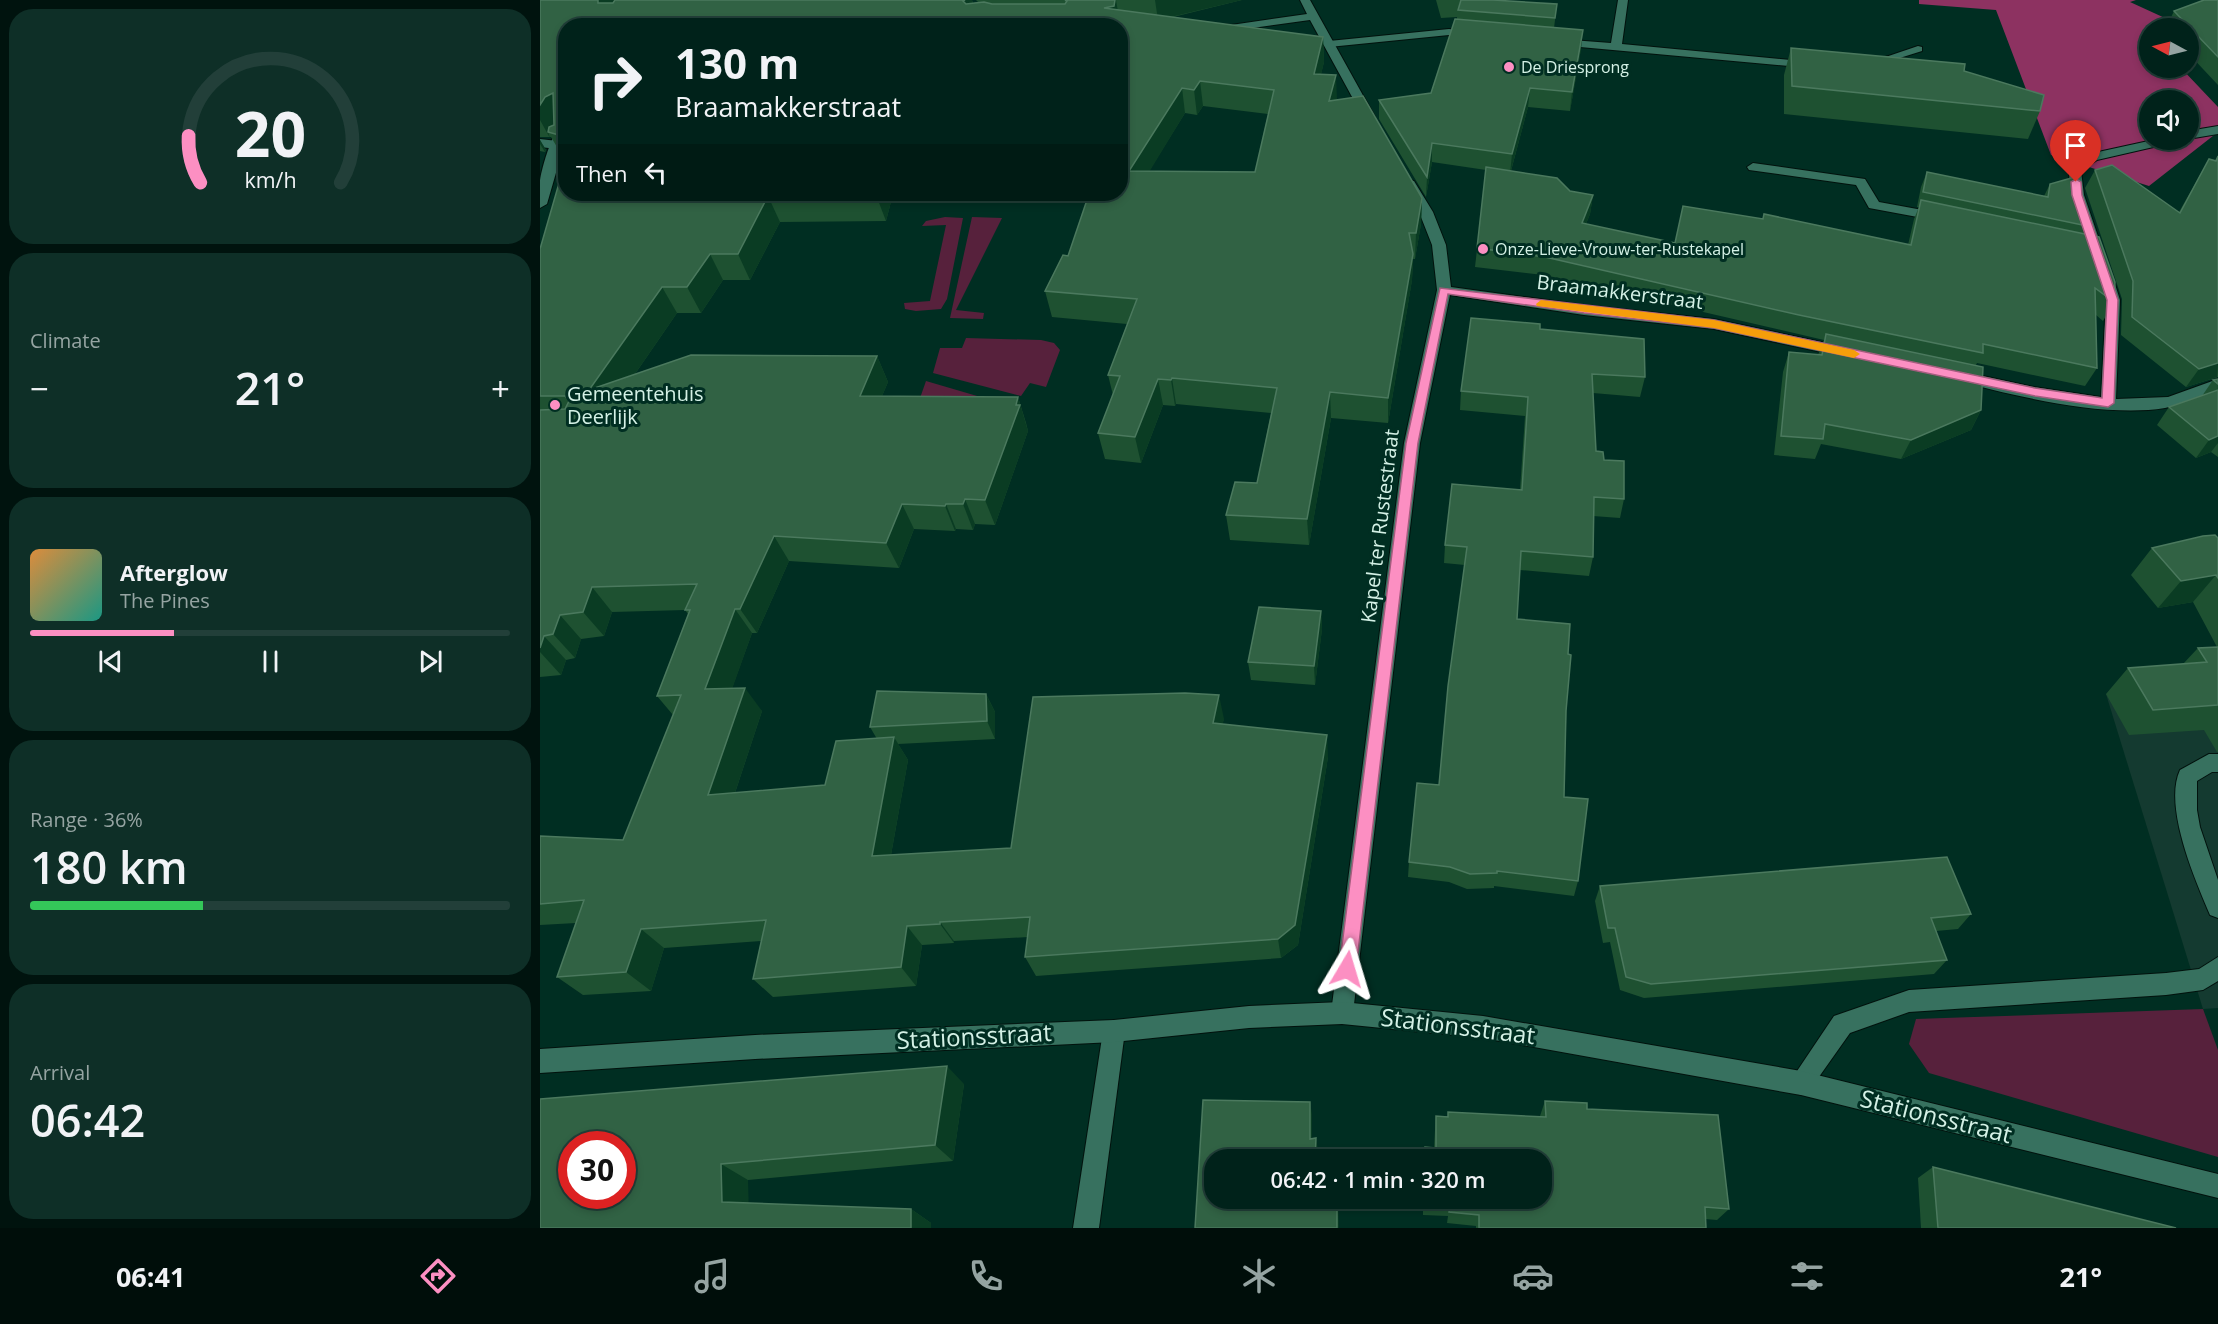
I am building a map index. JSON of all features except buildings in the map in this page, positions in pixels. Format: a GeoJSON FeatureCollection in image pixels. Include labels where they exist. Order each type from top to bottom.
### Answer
{"type":"FeatureCollection","features":[{"type":"Feature","properties":{"kind":"street"},"geometry":{"type":"LineString","coordinates":[[1305,0],[1375,127]]}},
{"type":"Feature","properties":{"kind":"street"},"geometry":{"type":"LineString","coordinates":[[1616,47],[1623,0]]}},
{"type":"Feature","properties":{"kind":"street"},"geometry":{"type":"LineString","coordinates":[[1202,27],[1231,28],[1314,16]]}},
{"type":"Feature","properties":{"kind":"street"},"geometry":{"type":"LineString","coordinates":[[1329,44],[1449,32],[1485,36]]}},
{"type":"Feature","properties":{"kind":"street"},"geometry":{"type":"LineString","coordinates":[[1545,41],[1822,66]]}},
{"type":"Feature","properties":{"kind":"street"},"geometry":{"type":"LineString","coordinates":[[1857,69],[1918,49]]}},
{"type":"Feature","properties":{"kind":"street"},"geometry":{"type":"LineString","coordinates":[[2199,133],[2218,130]]}},
{"type":"Feature","properties":{"kind":"street"},"geometry":{"type":"LineString","coordinates":[[540,143],[558,146]]}},
{"type":"Feature","properties":{"kind":"street"},"geometry":{"type":"LineString","coordinates":[[2108,403],[2113,300],[2077,195],[2075,170],[2093,157],[2139,147]]}},
{"type":"Feature","properties":{"kind":"street"},"geometry":{"type":"LineString","coordinates":[[540,204],[558,154]]}},
{"type":"Feature","properties":{"kind":"street"},"geometry":{"type":"LineString","coordinates":[[1752,167],[1860,182],[1874,205],[1956,221]]}},
{"type":"Feature","properties":{"kind":"street","name":"Kapel ter Rustestraat"},"geometry":{"type":"LineString","coordinates":[[1342,1013],[1412,443],[1444,290],[1440,245],[1426,212],[1403,175]]}},
{"type":"Feature","properties":{"kind":"street"},"geometry":{"type":"LineString","coordinates":[[2077,247],[2100,261]]}},
{"type":"Feature","properties":{"kind":"street","name":"Braamakkerstraat"},"geometry":{"type":"LineString","coordinates":[[1444,290],[1584,310],[1714,324],[1863,356]]}},
{"type":"Feature","properties":{"kind":"street"},"geometry":{"type":"LineString","coordinates":[[1943,373],[2035,392],[2128,406],[2164,403],[2218,384]]}},
{"type":"Feature","properties":{"kind":"street"},"geometry":{"type":"LineString","coordinates":[[2218,763],[2209,763],[2187,776],[2184,796],[2188,824],[2218,909]]}},
{"type":"Feature","properties":{"kind":"street"},"geometry":{"type":"LineString","coordinates":[[1801,1083],[1842,1024],[1909,1001],[2166,984],[2203,979],[2218,968]]}},
{"type":"Feature","properties":{"kind":"street","name":"Stationsstraat"},"geometry":{"type":"LineString","coordinates":[[540,1061],[755,1047],[1114,1031],[1249,1017],[1342,1013],[1483,1027],[1801,1083],[2218,1186]]}},
{"type":"Feature","properties":{"kind":"street"},"geometry":{"type":"LineString","coordinates":[[1086,1228],[1114,1031]]}},
{"type":"Feature","properties":{"kind":"shaded area"},"geometry":{"type":"Polygon","coordinates":[[[1919,0],[2136,0],[2130,2],[2165,18],[2139,18],[2139,78],[2190,78],[2218,107],[2218,132],[2199,147],[2199,90],[2139,90],[2139,150],[2195,150],[2149,186],[2051,155],[1996,10],[1919,4],[1919,0]]]}},
{"type":"Feature","properties":{"kind":"shaded area"},"geometry":{"type":"Polygon","coordinates":[[[960,201],[1005,201],[980,202],[960,201]]]}},
{"type":"Feature","properties":{"kind":"shaded area"},"geometry":{"type":"Polygon","coordinates":[[[945,217],[963,218],[947,299],[941,309],[916,311],[905,309],[904,303],[930,301],[946,225],[922,226],[926,221],[945,217]]]}},
{"type":"Feature","properties":{"kind":"shaded area"},"geometry":{"type":"Polygon","coordinates":[[[972,217],[1002,218],[956,310],[984,313],[983,319],[950,318],[972,217]]]}},
{"type":"Feature","properties":{"kind":"shaded area"},"geometry":{"type":"Polygon","coordinates":[[[966,338],[1041,340],[1054,343],[1060,350],[1046,387],[1030,383],[1021,396],[933,373],[940,348],[962,348],[966,338]]]}},
{"type":"Feature","properties":{"kind":"shaded area"},"geometry":{"type":"Polygon","coordinates":[[[926,381],[1018,408],[913,418],[926,381]]]}},
{"type":"Feature","properties":{"kind":"shaded area"},"geometry":{"type":"Polygon","coordinates":[[[2218,686],[2218,1008],[2203,1009],[2106,694],[2218,686]]]}},
{"type":"Feature","properties":{"kind":"shaded area"},"geometry":{"type":"Polygon","coordinates":[[[2203,1009],[2218,1050],[2218,1157],[1929,1073],[1909,1044],[1916,1019],[2203,1009]]]}},
{"type":"Feature","properties":{"kind":"slow traffic"},"geometry":{"type":"LineString","coordinates":[[1541,304],[1714,324],[1854,354]]}},
{"type":"Feature","properties":{"kind":"place","name":"De Driesprong"},"geometry":{"type":"Point","coordinates":[1509,67]}},
{"type":"Feature","properties":{"kind":"place","name":"Onze-Lieve-Vrouw-ter-Rustekapel"},"geometry":{"type":"Point","coordinates":[1483,249]}},
{"type":"Feature","properties":{"kind":"place","name":"Gemeentehuis Deerlijk"},"geometry":{"type":"Point","coordinates":[555,405]}},
{"type":"Feature","properties":{"kind":"route"},"geometry":{"type":"LineString","coordinates":[[1347,969],[1412,443],[1444,290],[1584,310],[1714,324],[2035,392],[2108,403],[2113,300],[2077,195],[2076,182]]}}]}
